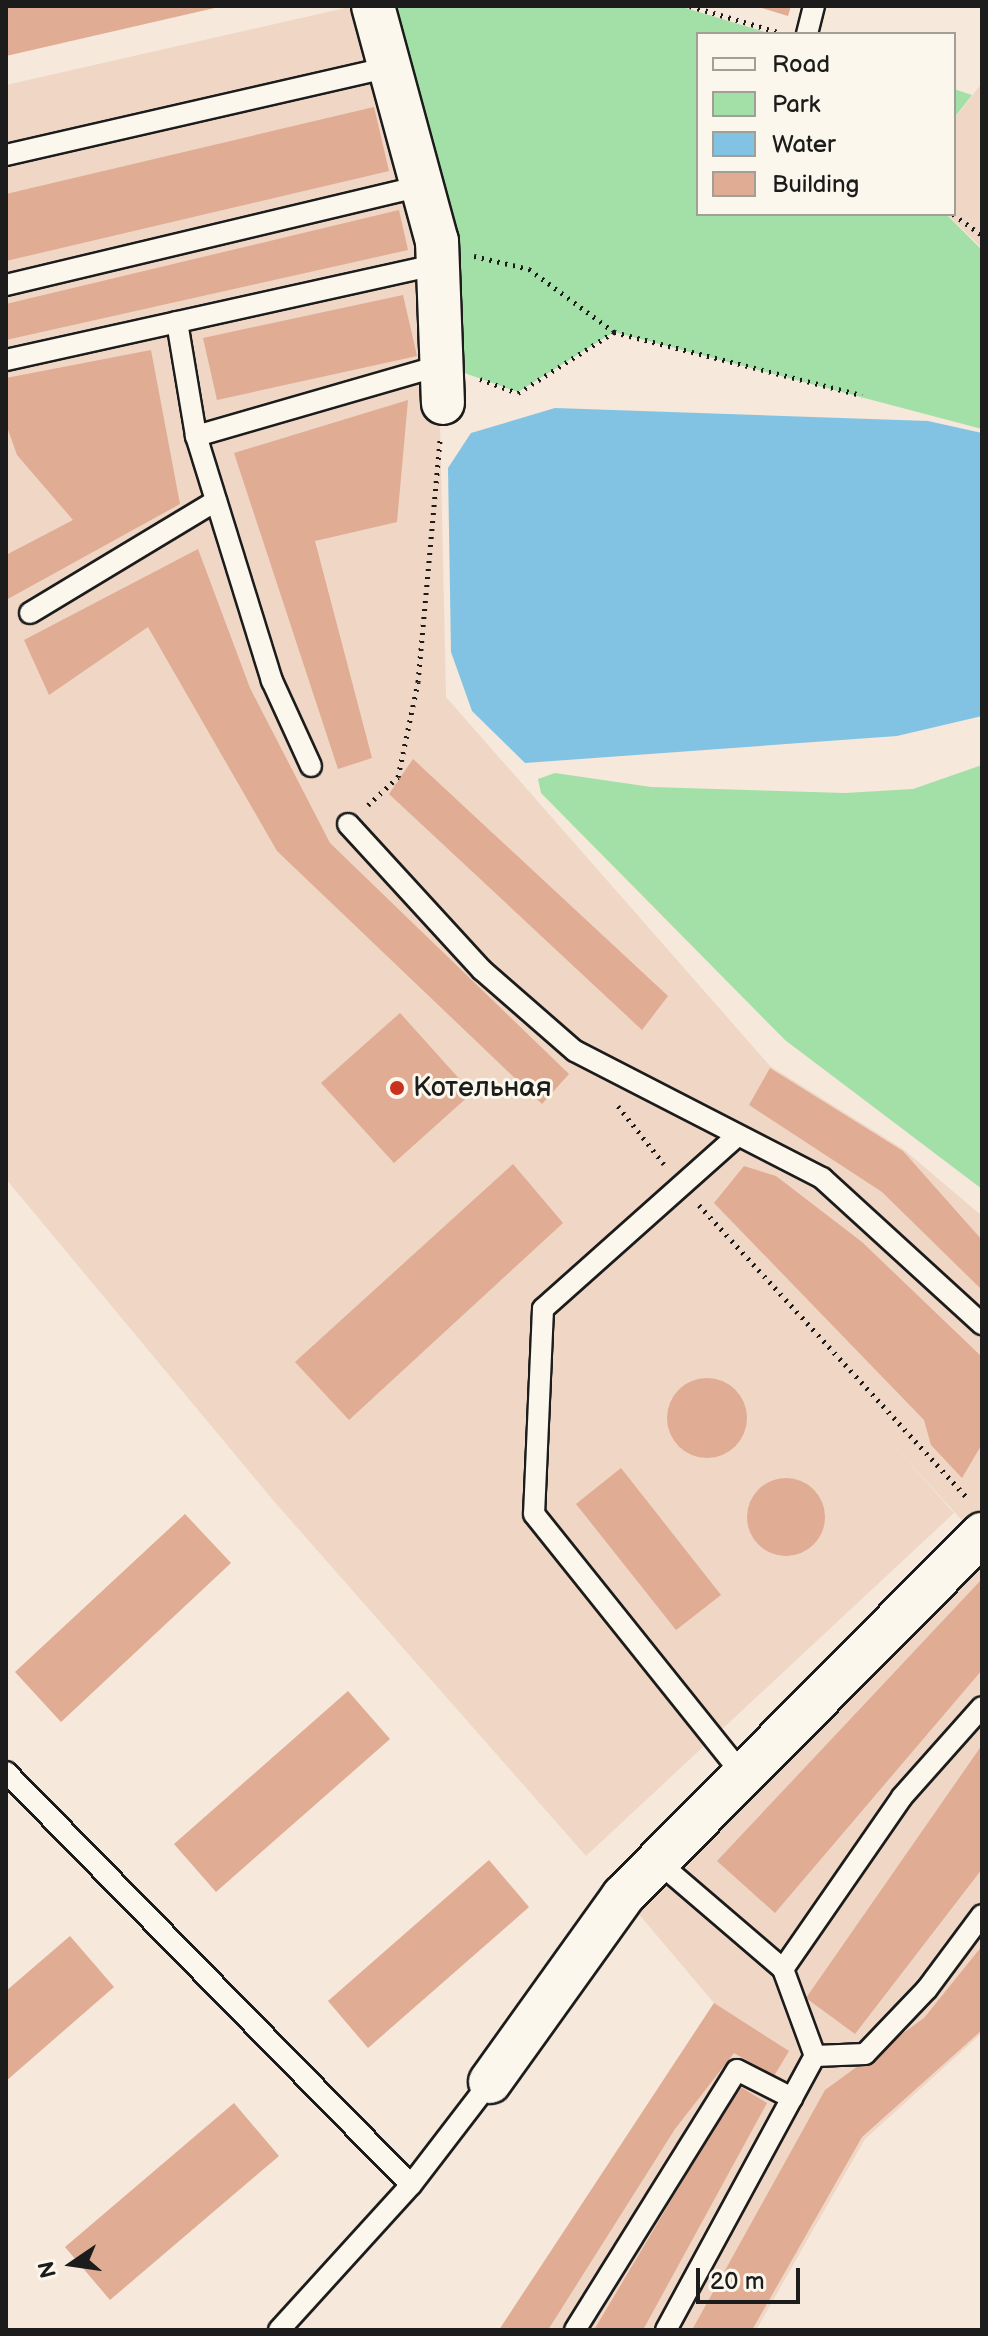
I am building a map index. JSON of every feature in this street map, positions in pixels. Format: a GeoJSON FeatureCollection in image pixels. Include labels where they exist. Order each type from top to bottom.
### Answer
{"type":"FeatureCollection","features":[{"type":"Feature","properties":{"kind":"street"},"geometry":{"type":"LineString","coordinates":[[373,6],[427,202],[438,264],[442,384]]}},
{"type":"Feature","properties":{"kind":"street"},"geometry":{"type":"LineString","coordinates":[[490,2082],[623,1896],[743,1775],[977,1519]]}},
{"type":"Feature","properties":{"kind":"lane"},"geometry":{"type":"LineString","coordinates":[[808,32],[814,6]]}},
{"type":"Feature","properties":{"kind":"lane"},"geometry":{"type":"LineString","coordinates":[[6,155],[390,67]]}},
{"type":"Feature","properties":{"kind":"lane"},"geometry":{"type":"LineString","coordinates":[[6,285],[427,202]]}},
{"type":"Feature","properties":{"kind":"lane"},"geometry":{"type":"LineString","coordinates":[[6,360],[438,264]]}},
{"type":"Feature","properties":{"kind":"lane"},"geometry":{"type":"LineString","coordinates":[[177,322],[196,436],[272,681],[311,766]]}},
{"type":"Feature","properties":{"kind":"lane"},"geometry":{"type":"LineString","coordinates":[[196,436],[442,384]]}},
{"type":"Feature","properties":{"kind":"lane"},"geometry":{"type":"LineString","coordinates":[[30,613],[216,501]]}},
{"type":"Feature","properties":{"kind":"lane"},"geometry":{"type":"LineString","coordinates":[[348,824],[482,970],[575,1051],[822,1178],[982,1324]]}},
{"type":"Feature","properties":{"kind":"lane"},"geometry":{"type":"LineString","coordinates":[[737,1136],[543,1309],[534,1514],[743,1775]]}},
{"type":"Feature","properties":{"kind":"lane"},"geometry":{"type":"LineString","coordinates":[[783,1969],[902,1797],[982,1707]]}},
{"type":"Feature","properties":{"kind":"lane"},"geometry":{"type":"LineString","coordinates":[[6,1772],[411,2185]]}},
{"type":"Feature","properties":{"kind":"lane"},"geometry":{"type":"LineString","coordinates":[[657,1861],[783,1969],[815,2056],[666,2330]]}},
{"type":"Feature","properties":{"kind":"lane"},"geometry":{"type":"LineString","coordinates":[[815,2056],[865,2054],[927,1989],[982,1915]]}},
{"type":"Feature","properties":{"kind":"lane"},"geometry":{"type":"LineString","coordinates":[[575,2330],[737,2070],[792,2098]]}},
{"type":"Feature","properties":{"kind":"lane"},"geometry":{"type":"LineString","coordinates":[[279,2330],[411,2185],[490,2082]]}},
{"type":"Feature","properties":{"kind":"path"},"geometry":{"type":"LineString","coordinates":[[690,6],[778,32]]}},
{"type":"Feature","properties":{"kind":"path"},"geometry":{"type":"LineString","coordinates":[[427,202],[476,258],[529,269],[614,332],[862,395]]}},
{"type":"Feature","properties":{"kind":"path"},"geometry":{"type":"LineString","coordinates":[[956,216],[982,235]]}},
{"type":"Feature","properties":{"kind":"path"},"geometry":{"type":"LineString","coordinates":[[348,824],[398,777],[418,682],[442,384],[518,393],[614,332]]}},
{"type":"Feature","properties":{"kind":"path"},"geometry":{"type":"LineString","coordinates":[[613,1100],[681,1185],[977,1519]]}},
{"type":"Feature","properties":{"kind":"shaded area"},"geometry":{"type":"Polygon","coordinates":[[[354,6],[436,242],[446,697],[770,1066],[903,1149],[982,1216],[982,2033],[865,2139],[756,2330],[499,2330],[714,2003],[626,1899],[978,1538],[887,1438],[954,1513],[586,1856],[272,1499],[6,1179],[6,85],[354,6]]]}},
{"type":"Feature","properties":{"kind":"shaded area"},"geometry":{"type":"Polygon","coordinates":[[[982,83],[982,248],[949,216],[956,216],[956,116],[982,83]]]}},
{"type":"Feature","properties":{"kind":"green space"},"geometry":{"type":"Polygon","coordinates":[[[373,6],[679,6],[764,32],[696,32],[696,216],[948,216],[982,250],[982,429],[614,332],[518,392],[442,365],[373,6]]]}},
{"type":"Feature","properties":{"kind":"green space"},"geometry":{"type":"Polygon","coordinates":[[[956,90],[972,95],[956,115],[956,90]]]}},
{"type":"Feature","properties":{"kind":"green space"},"geometry":{"type":"Polygon","coordinates":[[[982,765],[982,1189],[785,1040],[541,793],[538,779],[555,773],[651,787],[845,793],[913,789],[982,765]]]}},
{"type":"Feature","properties":{"kind":"water"},"geometry":{"type":"Polygon","coordinates":[[[555,408],[928,421],[982,433],[982,716],[897,736],[525,763],[472,711],[451,652],[448,468],[471,433],[555,408]]]}},
{"type":"Feature","properties":{"kind":"building"},"geometry":{"type":"Polygon","coordinates":[[[6,6],[219,6],[219,7],[6,56],[6,6]]]}},
{"type":"Feature","properties":{"kind":"building"},"geometry":{"type":"Polygon","coordinates":[[[755,6],[791,6],[788,16],[755,6]]]}},
{"type":"Feature","properties":{"kind":"building"},"geometry":{"type":"Polygon","coordinates":[[[374,107],[389,171],[6,261],[6,194],[374,107]]]}},
{"type":"Feature","properties":{"kind":"building"},"geometry":{"type":"Polygon","coordinates":[[[399,210],[408,250],[6,340],[6,304],[399,210]]]}},
{"type":"Feature","properties":{"kind":"building"},"geometry":{"type":"Polygon","coordinates":[[[403,295],[417,356],[217,400],[203,338],[403,295]]]}},
{"type":"Feature","properties":{"kind":"building"},"geometry":{"type":"Polygon","coordinates":[[[151,350],[180,504],[6,600],[6,555],[73,520],[17,455],[6,424],[6,378],[151,350]]]}},
{"type":"Feature","properties":{"kind":"building"},"geometry":{"type":"Polygon","coordinates":[[[408,400],[397,522],[315,541],[372,758],[338,769],[234,453],[408,400]]]}},
{"type":"Feature","properties":{"kind":"building"},"geometry":{"type":"Polygon","coordinates":[[[198,549],[250,688],[330,843],[569,1074],[542,1104],[277,851],[148,627],[49,695],[24,640],[198,549]]]}},
{"type":"Feature","properties":{"kind":"building"},"geometry":{"type":"Polygon","coordinates":[[[413,759],[668,996],[642,1030],[389,794],[413,759]]]}},
{"type":"Feature","properties":{"kind":"building","name":"Котельная"},"geometry":{"type":"Polygon","coordinates":[[[400,1013],[472,1093],[394,1163],[321,1083],[400,1013]]]}},
{"type":"Feature","properties":{"kind":"building"},"geometry":{"type":"Polygon","coordinates":[[[770,1068],[903,1151],[982,1240],[982,1290],[882,1192],[749,1105],[770,1068]]]}},
{"type":"Feature","properties":{"kind":"building"},"geometry":{"type":"Polygon","coordinates":[[[513,1164],[563,1223],[349,1420],[295,1362],[513,1164]]]}},
{"type":"Feature","properties":{"kind":"building"},"geometry":{"type":"Polygon","coordinates":[[[744,1166],[776,1176],[862,1242],[982,1357],[982,1444],[962,1478],[931,1445],[924,1420],[714,1203],[744,1166]]]}},
{"type":"Feature","properties":{"kind":"building"},"geometry":{"type":"Polygon","coordinates":[[[707,1378],[722,1381],[735,1390],[744,1403],[747,1418],[744,1433],[735,1446],[722,1455],[707,1458],[692,1455],[679,1446],[670,1433],[667,1418],[670,1403],[679,1390],[692,1381],[707,1378]]]}},
{"type":"Feature","properties":{"kind":"building"},"geometry":{"type":"Polygon","coordinates":[[[621,1468],[721,1595],[676,1630],[576,1504],[621,1468]]]}},
{"type":"Feature","properties":{"kind":"building"},"geometry":{"type":"Polygon","coordinates":[[[778,1478],[794,1478],[808,1484],[819,1495],[825,1517],[819,1539],[808,1550],[794,1556],[778,1556],[764,1550],[753,1539],[747,1525],[747,1509],[753,1495],[764,1484],[778,1478]]]}},
{"type":"Feature","properties":{"kind":"building"},"geometry":{"type":"Polygon","coordinates":[[[185,1514],[231,1563],[61,1722],[15,1672],[185,1514]]]}},
{"type":"Feature","properties":{"kind":"building"},"geometry":{"type":"Polygon","coordinates":[[[982,1579],[982,1670],[775,1913],[717,1861],[982,1579]]]}},
{"type":"Feature","properties":{"kind":"building"},"geometry":{"type":"Polygon","coordinates":[[[348,1691],[390,1739],[216,1892],[174,1844],[348,1691]]]}},
{"type":"Feature","properties":{"kind":"building"},"geometry":{"type":"Polygon","coordinates":[[[982,1745],[982,1869],[855,2034],[806,1998],[982,1745]]]}},
{"type":"Feature","properties":{"kind":"building"},"geometry":{"type":"Polygon","coordinates":[[[489,1860],[529,1907],[368,2048],[328,2001],[489,1860]]]}},
{"type":"Feature","properties":{"kind":"building"},"geometry":{"type":"Polygon","coordinates":[[[70,1936],[114,1987],[6,2081],[6,1991],[70,1936]]]}},
{"type":"Feature","properties":{"kind":"building"},"geometry":{"type":"Polygon","coordinates":[[[982,1946],[982,2030],[862,2137],[752,2330],[692,2330],[825,2090],[924,2018],[982,1946]]]}},
{"type":"Feature","properties":{"kind":"building"},"geometry":{"type":"Polygon","coordinates":[[[714,2003],[789,2051],[774,2076],[734,2053],[675,2129],[548,2330],[499,2330],[714,2003]]]}},
{"type":"Feature","properties":{"kind":"building"},"geometry":{"type":"Polygon","coordinates":[[[739,2086],[767,2103],[643,2330],[594,2330],[739,2086]]]}},
{"type":"Feature","properties":{"kind":"building"},"geometry":{"type":"Polygon","coordinates":[[[234,2103],[279,2156],[110,2300],[65,2247],[234,2103]]]}},
{"type":"Feature","properties":{"kind":"place","name":"Котельная"},"geometry":{"type":"Point","coordinates":[397,1088]}}]}
